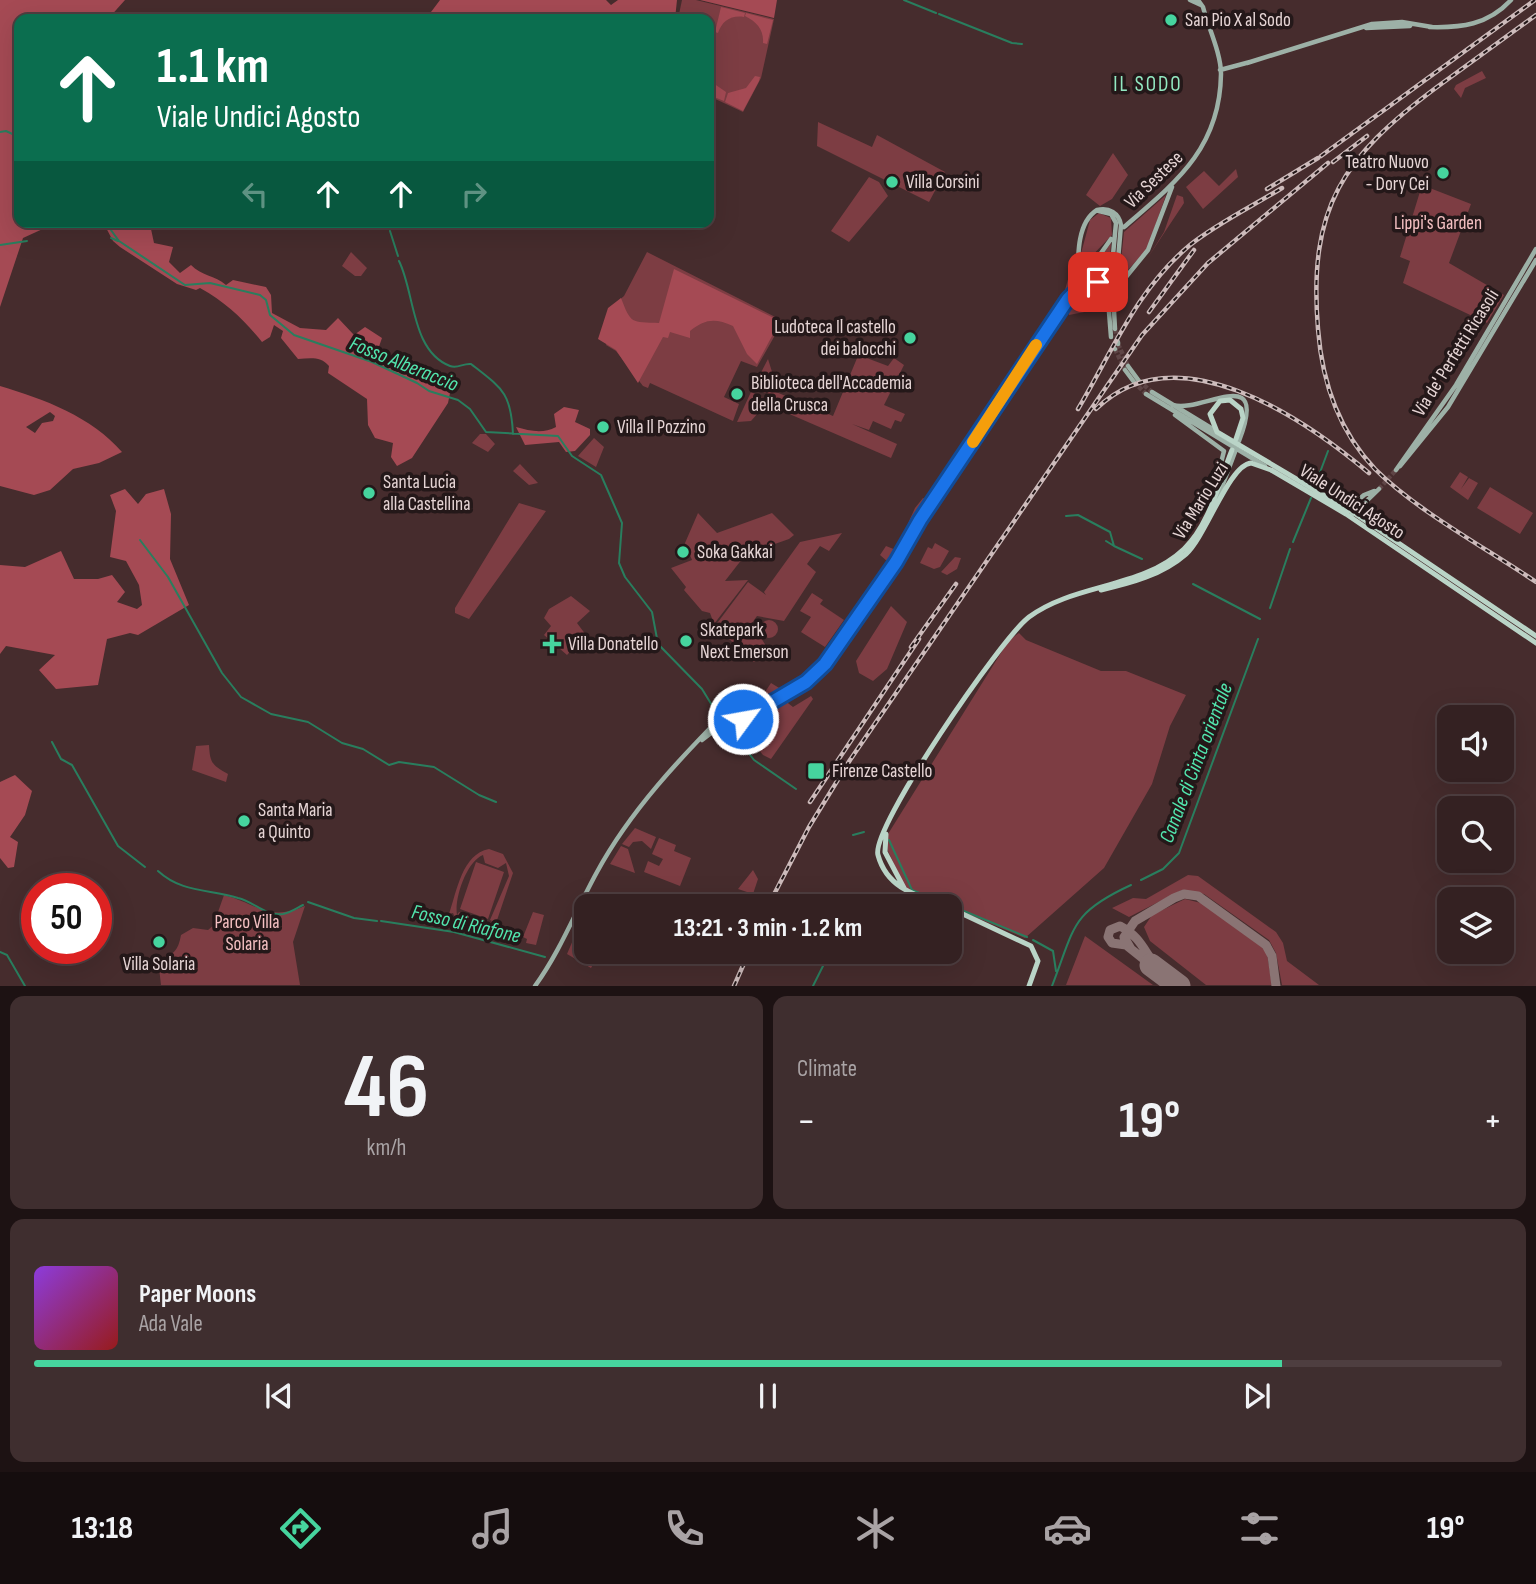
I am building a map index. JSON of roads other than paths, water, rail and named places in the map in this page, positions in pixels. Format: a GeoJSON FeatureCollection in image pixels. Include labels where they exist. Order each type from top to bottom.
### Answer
{"type":"FeatureCollection","features":[{"type":"Feature","properties":{"kind":"main road"},"geometry":{"type":"LineString","coordinates":[[1190,0],[1200,2],[1220,70],[1359,30],[1473,25],[1498,12],[1511,0]]}},
{"type":"Feature","properties":{"kind":"main road","name":"Via Sestese"},"geometry":{"type":"LineString","coordinates":[[1120,226],[1175,183],[1191,166],[1206,139],[1220,70]]}},
{"type":"Feature","properties":{"kind":"main road"},"geometry":{"type":"LineString","coordinates":[[1111,308],[1122,279],[1149,250],[1175,183]]}},
{"type":"Feature","properties":{"kind":"main road"},"geometry":{"type":"LineString","coordinates":[[1077,285],[1077,254],[1088,218],[1095,211],[1111,214],[1120,226],[1111,308],[1111,337]]}},
{"type":"Feature","properties":{"kind":"main road"},"geometry":{"type":"LineString","coordinates":[[699,742],[718,728],[733,727],[743,721],[806,682],[821,668],[1093,260],[1111,239]]}},
{"type":"Feature","properties":{"kind":"main road","name":"Via de' Perfetti Ricasoli"},"geometry":{"type":"LineString","coordinates":[[1536,249],[1448,398],[1396,471],[1446,410],[1536,260]]}},
{"type":"Feature","properties":{"kind":"main road"},"geometry":{"type":"LineString","coordinates":[[1077,254],[1078,263],[1082,267],[1093,260]]}},
{"type":"Feature","properties":{"kind":"main road"},"geometry":{"type":"LineString","coordinates":[[1115,294],[1116,256]]}},
{"type":"Feature","properties":{"kind":"main road"},"geometry":{"type":"LineString","coordinates":[[1068,299],[1081,285],[1094,281],[1106,289],[1115,329]]}},
{"type":"Feature","properties":{"kind":"main road"},"geometry":{"type":"LineString","coordinates":[[1127,368],[1137,381]]}},
{"type":"Feature","properties":{"kind":"main road","name":"Viale Undici Agosto"},"geometry":{"type":"LineString","coordinates":[[1536,636],[1351,513],[1149,393],[1164,405],[1272,470],[1351,513],[1536,643]]}},
{"type":"Feature","properties":{"kind":"main road"},"geometry":{"type":"LineString","coordinates":[[1173,405],[1186,408],[1221,395],[1236,397],[1244,403],[1248,414],[1238,440]]}},
{"type":"Feature","properties":{"kind":"main road","name":"Via Mario Luzi"},"geometry":{"type":"LineString","coordinates":[[1217,432],[1211,421],[1210,411],[1216,403],[1227,399],[1236,402],[1243,418],[1238,440]]}},
{"type":"Feature","properties":{"kind":"main road"},"geometry":{"type":"LineString","coordinates":[[1164,405],[1224,451],[1210,515]]}},
{"type":"Feature","properties":{"kind":"main road","name":"Via Mario Luzi"},"geometry":{"type":"LineString","coordinates":[[1210,515],[1234,451]]}},
{"type":"Feature","properties":{"kind":"main road","name":"Via Mario Luzi"},"geometry":{"type":"LineString","coordinates":[[914,894],[891,879],[879,859],[877,847],[916,773],[1007,638],[1038,611],[1080,594],[1136,581],[1170,566],[1194,545],[1239,467],[1251,463],[1272,470]]}},
{"type":"Feature","properties":{"kind":"main road"},"geometry":{"type":"LineString","coordinates":[[1351,513],[1364,495],[1379,490]]}},
{"type":"Feature","properties":{"kind":"main road"},"geometry":{"type":"LineString","coordinates":[[535,985],[567,935],[597,870],[654,790],[730,708],[751,710],[769,703]]}},
{"type":"Feature","properties":{"kind":"main road"},"geometry":{"type":"LineString","coordinates":[[738,708],[743,714],[743,721]]}},
{"type":"Feature","properties":{"kind":"main road"},"geometry":{"type":"LineString","coordinates":[[726,712],[725,721],[733,727]]}},
{"type":"Feature","properties":{"kind":"main road"},"geometry":{"type":"LineString","coordinates":[[962,914],[1035,950],[1038,961],[1027,985]]}},
{"type":"Feature","properties":{"kind":"waterway"},"geometry":{"type":"LineString","coordinates":[[904,0],[936,13]]}},
{"type":"Feature","properties":{"kind":"waterway"},"geometry":{"type":"LineString","coordinates":[[939,14],[1012,43],[1022,44]]}},
{"type":"Feature","properties":{"kind":"waterway","name":"Fosso Alberaccio"},"geometry":{"type":"LineString","coordinates":[[0,132],[6,131],[14,135]]}},
{"type":"Feature","properties":{"kind":"waterway","name":"Fosso Alberaccio"},"geometry":{"type":"LineString","coordinates":[[109,228],[119,241],[185,285],[210,283],[260,295],[266,300],[270,315],[294,335],[372,362],[429,391],[458,400],[470,409],[486,432],[558,436],[572,456],[601,475],[622,523],[619,563],[625,577],[652,612],[658,644],[702,689],[718,715]]}},
{"type":"Feature","properties":{"kind":"waterway"},"geometry":{"type":"LineString","coordinates":[[390,231],[398,256]]}},
{"type":"Feature","properties":{"kind":"waterway","name":"Fosso Alberaccio"},"geometry":{"type":"LineString","coordinates":[[111,238],[118,241]]}},
{"type":"Feature","properties":{"kind":"waterway"},"geometry":{"type":"LineString","coordinates":[[0,245],[27,241]]}},
{"type":"Feature","properties":{"kind":"waterway"},"geometry":{"type":"LineString","coordinates":[[399,261],[416,320],[428,348],[450,366],[471,364],[498,386],[510,409],[513,434]]}},
{"type":"Feature","properties":{"kind":"waterway","name":"Canale di Cinta orientale"},"geometry":{"type":"LineString","coordinates":[[1319,475],[1328,451]]}},
{"type":"Feature","properties":{"kind":"waterway","name":"Canale di Cinta orientale"},"geometry":{"type":"LineString","coordinates":[[1293,542],[1311,498]]}},
{"type":"Feature","properties":{"kind":"waterway"},"geometry":{"type":"LineString","coordinates":[[1066,516],[1078,515],[1110,532],[1114,546],[1142,559]]}},
{"type":"Feature","properties":{"kind":"waterway"},"geometry":{"type":"LineString","coordinates":[[140,540],[168,577],[222,673],[241,697],[271,714],[308,722],[342,743],[363,749],[389,765],[399,762],[434,767],[479,795],[496,802]]}},
{"type":"Feature","properties":{"kind":"waterway"},"geometry":{"type":"LineString","coordinates":[[1106,541],[1114,546]]}},
{"type":"Feature","properties":{"kind":"waterway","name":"Canale di Cinta orientale"},"geometry":{"type":"LineString","coordinates":[[1270,608],[1290,549]]}},
{"type":"Feature","properties":{"kind":"waterway"},"geometry":{"type":"LineString","coordinates":[[1193,584],[1260,619]]}},
{"type":"Feature","properties":{"kind":"waterway","name":"Canale di Cinta orientale"},"geometry":{"type":"LineString","coordinates":[[1141,880],[1163,869],[1179,853],[1258,639]]}},
{"type":"Feature","properties":{"kind":"waterway","name":"Fosso Alberaccio"},"geometry":{"type":"LineString","coordinates":[[734,734],[754,760],[796,789]]}},
{"type":"Feature","properties":{"kind":"waterway","name":"Fosso di Riafone"},"geometry":{"type":"LineString","coordinates":[[52,742],[61,759],[72,765],[118,846],[145,867]]}},
{"type":"Feature","properties":{"kind":"waterway","name":"Fosso Alberaccio"},"geometry":{"type":"LineString","coordinates":[[853,835],[864,832]]}},
{"type":"Feature","properties":{"kind":"waterway","name":"Fosso Alberaccio"},"geometry":{"type":"LineString","coordinates":[[889,840],[912,890],[922,894]]}},
{"type":"Feature","properties":{"kind":"waterway","name":"Fosso di Riafone"},"geometry":{"type":"LineString","coordinates":[[158,871],[186,887],[238,898],[270,913],[286,913],[303,905]]}},
{"type":"Feature","properties":{"kind":"waterway","name":"Canale di Cinta orientale"},"geometry":{"type":"LineString","coordinates":[[1052,986],[1077,924],[1096,904],[1131,885]]}},
{"type":"Feature","properties":{"kind":"waterway","name":"Fosso di Riafone"},"geometry":{"type":"LineString","coordinates":[[308,902],[354,918],[377,921]]}},
{"type":"Feature","properties":{"kind":"waterway","name":"Fosso Alberaccio"},"geometry":{"type":"LineString","coordinates":[[962,910],[1027,937]]}},
{"type":"Feature","properties":{"kind":"waterway","name":"Fosso di Riafone"},"geometry":{"type":"LineString","coordinates":[[381,921],[454,932],[545,957]]}},
{"type":"Feature","properties":{"kind":"waterway","name":"Fosso Alberaccio"},"geometry":{"type":"LineString","coordinates":[[1033,940],[1053,951],[1056,971]]}},
{"type":"Feature","properties":{"kind":"waterway"},"geometry":{"type":"LineString","coordinates":[[0,952],[7,955],[25,986]]}},
{"type":"Feature","properties":{"kind":"waterway"},"geometry":{"type":"LineString","coordinates":[[813,986],[824,964]]}},
{"type":"Feature","properties":{"kind":"tunnel"},"geometry":{"type":"LineString","coordinates":[[1115,329],[1118,342]]}},
{"type":"Feature","properties":{"kind":"tunnel"},"geometry":{"type":"LineString","coordinates":[[1118,344],[1128,366]]}},
{"type":"Feature","properties":{"kind":"tunnel"},"geometry":{"type":"LineString","coordinates":[[1115,349],[1125,370]]}},
{"type":"Feature","properties":{"kind":"tunnel"},"geometry":{"type":"LineString","coordinates":[[1139,381],[1152,392]]}},
{"type":"Feature","properties":{"kind":"tunnel"},"geometry":{"type":"LineString","coordinates":[[1134,382],[1146,394]]}},
{"type":"Feature","properties":{"kind":"tunnel"},"geometry":{"type":"LineString","coordinates":[[1379,489],[1395,471]]}},
{"type":"Feature","properties":{"kind":"railway"},"geometry":{"type":"LineString","coordinates":[[1321,156],[1535,0]]}},
{"type":"Feature","properties":{"kind":"railway"},"geometry":{"type":"LineString","coordinates":[[1536,15],[1404,112],[1355,162],[1338,188],[1326,217],[1319,250],[1316,286],[1323,368],[1342,422],[1362,454],[1411,500],[1536,582]]}},
{"type":"Feature","properties":{"kind":"railway"},"geometry":{"type":"LineString","coordinates":[[1333,162],[1367,136]]}},
{"type":"Feature","properties":{"kind":"railway"},"geometry":{"type":"LineString","coordinates":[[1267,189],[1318,158]]}},
{"type":"Feature","properties":{"kind":"railway"},"geometry":{"type":"LineString","coordinates":[[774,894],[809,827],[850,760],[1142,335],[1208,263],[1328,163]]}},
{"type":"Feature","properties":{"kind":"railway"},"geometry":{"type":"LineString","coordinates":[[1078,409],[1140,301],[1171,262],[1212,229],[1282,188]]}},
{"type":"Feature","properties":{"kind":"railway"},"geometry":{"type":"LineString","coordinates":[[1149,312],[1194,250]]}},
{"type":"Feature","properties":{"kind":"railway"},"geometry":{"type":"LineString","coordinates":[[1096,409],[1128,387],[1163,378],[1200,380],[1237,391],[1274,408],[1309,428],[1369,473]]}},
{"type":"Feature","properties":{"kind":"railway"},"geometry":{"type":"LineString","coordinates":[[911,647],[956,584]]}},
{"type":"Feature","properties":{"kind":"railway"},"geometry":{"type":"LineString","coordinates":[[810,802],[919,639]]}},
{"type":"Feature","properties":{"kind":"railway"},"geometry":{"type":"LineString","coordinates":[[734,986],[744,964]]}},
{"type":"Feature","properties":{"kind":"place","name":"San Pio X al Sodo"},"geometry":{"type":"Point","coordinates":[1171,20]}},
{"type":"Feature","properties":{"kind":"place","name":"Teatro Nuovo - Dory Cei"},"geometry":{"type":"Point","coordinates":[1443,173]}},
{"type":"Feature","properties":{"kind":"place","name":"Villa Corsini"},"geometry":{"type":"Point","coordinates":[892,182]}},
{"type":"Feature","properties":{"kind":"place","name":"Ludoteca Il castello dei balocchi"},"geometry":{"type":"Point","coordinates":[910,338]}},
{"type":"Feature","properties":{"kind":"place","name":"Biblioteca dell'Accademia della Crusca"},"geometry":{"type":"Point","coordinates":[737,394]}},
{"type":"Feature","properties":{"kind":"place","name":"Villa Il Pozzino"},"geometry":{"type":"Point","coordinates":[603,427]}},
{"type":"Feature","properties":{"kind":"place","name":"Santa Lucia alla Castellina"},"geometry":{"type":"Point","coordinates":[369,493]}},
{"type":"Feature","properties":{"kind":"place","name":"Soka Gakkai"},"geometry":{"type":"Point","coordinates":[683,552]}},
{"type":"Feature","properties":{"kind":"place","name":"Skatepark Next Emerson"},"geometry":{"type":"Point","coordinates":[686,641]}},
{"type":"Feature","properties":{"kind":"place","name":"Villa Donatello"},"geometry":{"type":"Point","coordinates":[552,644]}},
{"type":"Feature","properties":{"kind":"place","name":"Firenze Castello"},"geometry":{"type":"Point","coordinates":[816,771]}},
{"type":"Feature","properties":{"kind":"place","name":"Santa Maria a Quinto"},"geometry":{"type":"Point","coordinates":[244,821]}},
{"type":"Feature","properties":{"kind":"place","name":"Villa Solaria"},"geometry":{"type":"Point","coordinates":[159,942]}},
{"type":"Feature","properties":{"kind":"district","name":"IL SODO"},"geometry":{"type":"Point","coordinates":[1148,84]}},
{"type":"Feature","properties":{"kind":"park label","name":"Lippi's Garden"},"geometry":{"type":"Point","coordinates":[1438,223]}},
{"type":"Feature","properties":{"kind":"park label","name":"Parco Villa Solaria"},"geometry":{"type":"Point","coordinates":[247,933]}}]}
